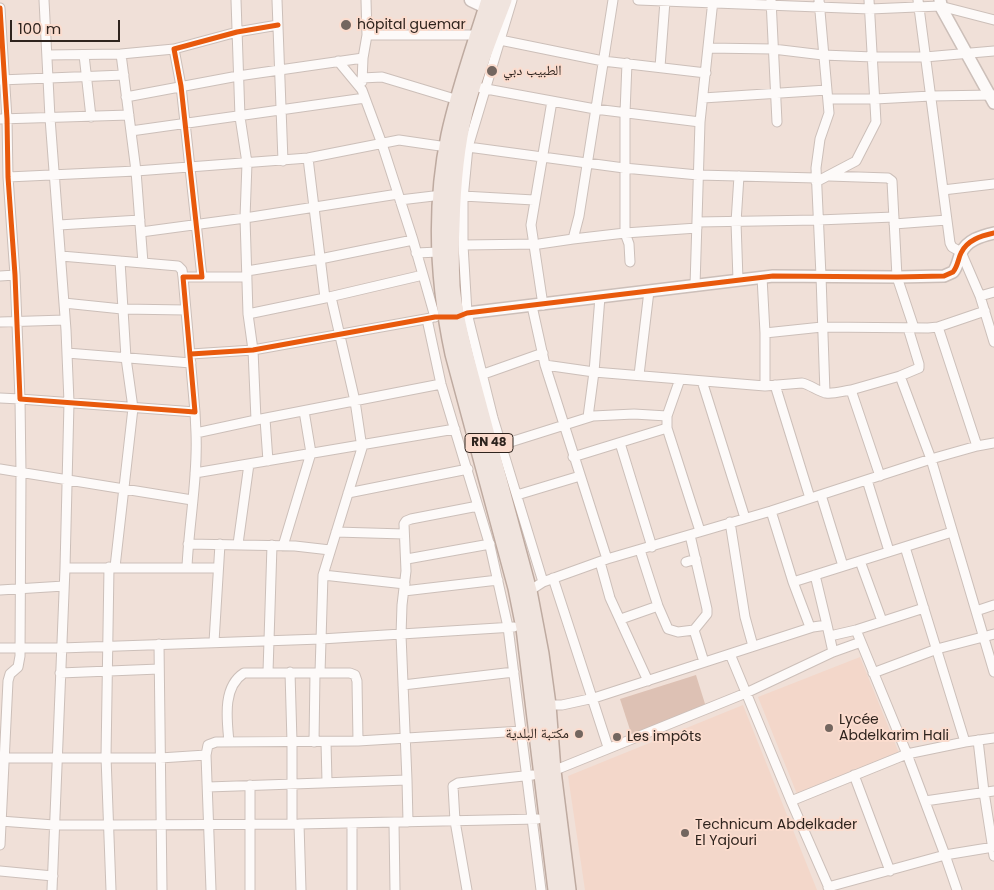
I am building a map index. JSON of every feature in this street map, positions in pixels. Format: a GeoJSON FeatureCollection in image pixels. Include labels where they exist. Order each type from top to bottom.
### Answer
{"type":"FeatureCollection","features":[{"type":"Feature","properties":{"kind":"highway","name":"RN 48"},"geometry":{"type":"LineString","coordinates":[[494,5],[478,36],[458,100],[451,257],[452,286],[446,317],[477,376],[496,449],[523,539],[529,591],[541,654],[545,711],[540,819],[556,890]]}},
{"type":"Feature","properties":{"kind":"highway","name":"RN 48"},"geometry":{"type":"LineString","coordinates":[[494,5],[479,88],[457,147],[442,196],[439,252],[446,317],[472,427],[513,579],[545,711]]}},
{"type":"Feature","properties":{"kind":"highway","name":"RN 48"},"geometry":{"type":"LineString","coordinates":[[541,774],[568,890]]}},
{"type":"Feature","properties":{"kind":"main road"},"geometry":{"type":"LineString","coordinates":[[471,0],[494,5]]}},
{"type":"Feature","properties":{"kind":"street"},"geometry":{"type":"LineString","coordinates":[[44,0],[50,118],[66,320],[69,402],[65,568],[52,890]]}},
{"type":"Feature","properties":{"kind":"street"},"geometry":{"type":"LineString","coordinates":[[236,0],[240,117],[247,163],[245,218],[248,314],[268,461]]}},
{"type":"Feature","properties":{"kind":"street"},"geometry":{"type":"LineString","coordinates":[[277,0],[283,161]]}},
{"type":"Feature","properties":{"kind":"street"},"geometry":{"type":"LineString","coordinates":[[363,94],[363,58],[367,35],[366,0]]}},
{"type":"Feature","properties":{"kind":"street"},"geometry":{"type":"LineString","coordinates":[[512,0],[500,40],[479,88],[596,110],[700,122]]}},
{"type":"Feature","properties":{"kind":"street"},"geometry":{"type":"LineString","coordinates":[[573,239],[579,216],[612,0]]}},
{"type":"Feature","properties":{"kind":"street"},"geometry":{"type":"LineString","coordinates":[[638,0],[819,4],[940,3],[994,20]]}},
{"type":"Feature","properties":{"kind":"street"},"geometry":{"type":"LineString","coordinates":[[660,67],[665,1]]}},
{"type":"Feature","properties":{"kind":"street"},"geometry":{"type":"LineString","coordinates":[[695,286],[700,122],[713,1]]}},
{"type":"Feature","properties":{"kind":"street"},"geometry":{"type":"LineString","coordinates":[[771,3],[777,122]]}},
{"type":"Feature","properties":{"kind":"street"},"geometry":{"type":"LineString","coordinates":[[940,3],[992,98]]}},
{"type":"Feature","properties":{"kind":"street"},"geometry":{"type":"LineString","coordinates":[[819,4],[828,118],[818,148],[816,180],[825,392]]}},
{"type":"Feature","properties":{"kind":"street"},"geometry":{"type":"LineString","coordinates":[[8,177],[283,161],[403,140],[624,168],[698,175],[816,180],[852,164],[859,157],[876,122],[870,4]]}},
{"type":"Feature","properties":{"kind":"street"},"geometry":{"type":"LineString","coordinates":[[919,4],[950,243],[955,250],[961,252],[980,296],[994,342]]}},
{"type":"Feature","properties":{"kind":"street"},"geometry":{"type":"LineString","coordinates":[[0,8],[3,119],[15,275],[22,473],[20,648],[19,664],[17,669],[9,675],[4,690],[0,845]]}},
{"type":"Feature","properties":{"kind":"street"},"geometry":{"type":"LineString","coordinates":[[47,55],[121,54],[174,48],[237,32],[278,25]]}},
{"type":"Feature","properties":{"kind":"street"},"geometry":{"type":"LineString","coordinates":[[367,35],[478,36]]}},
{"type":"Feature","properties":{"kind":"street"},"geometry":{"type":"LineString","coordinates":[[500,40],[603,61],[706,73]]}},
{"type":"Feature","properties":{"kind":"street"},"geometry":{"type":"LineString","coordinates":[[174,48],[181,86],[202,277]]}},
{"type":"Feature","properties":{"kind":"street"},"geometry":{"type":"LineString","coordinates":[[708,48],[773,49],[873,57],[925,57],[994,52]]}},
{"type":"Feature","properties":{"kind":"street"},"geometry":{"type":"LineString","coordinates":[[121,54],[132,131],[144,263]]}},
{"type":"Feature","properties":{"kind":"street"},"geometry":{"type":"LineString","coordinates":[[84,55],[91,117]]}},
{"type":"Feature","properties":{"kind":"street"},"geometry":{"type":"LineString","coordinates":[[126,97],[238,76],[363,58]]}},
{"type":"Feature","properties":{"kind":"street"},"geometry":{"type":"LineString","coordinates":[[338,61],[363,94],[382,144],[413,240],[422,275],[446,317]]}},
{"type":"Feature","properties":{"kind":"street"},"geometry":{"type":"LineString","coordinates":[[626,64],[625,232],[629,244],[630,262]]}},
{"type":"Feature","properties":{"kind":"street"},"geometry":{"type":"LineString","coordinates":[[2,80],[124,75]]}},
{"type":"Feature","properties":{"kind":"street"},"geometry":{"type":"LineString","coordinates":[[362,78],[382,77],[458,100]]}},
{"type":"Feature","properties":{"kind":"street"},"geometry":{"type":"LineString","coordinates":[[132,131],[240,117],[363,94]]}},
{"type":"Feature","properties":{"kind":"street"},"geometry":{"type":"LineString","coordinates":[[703,98],[776,94],[827,95],[875,99],[931,96],[992,98]]}},
{"type":"Feature","properties":{"kind":"street"},"geometry":{"type":"LineString","coordinates":[[552,101],[531,225],[543,353],[545,365],[580,476],[603,561],[610,598],[648,681]]}},
{"type":"Feature","properties":{"kind":"street"},"geometry":{"type":"LineString","coordinates":[[3,119],[129,115]]}},
{"type":"Feature","properties":{"kind":"street"},"geometry":{"type":"LineString","coordinates":[[457,147],[463,196],[463,245],[446,317],[441,384],[490,544],[508,627],[522,731],[541,774]]}},
{"type":"Feature","properties":{"kind":"street"},"geometry":{"type":"LineString","coordinates":[[308,158],[320,259],[355,401],[362,444],[322,576],[321,640],[314,742]]}},
{"type":"Feature","properties":{"kind":"street"},"geometry":{"type":"LineString","coordinates":[[738,280],[736,222],[739,176]]}},
{"type":"Feature","properties":{"kind":"street"},"geometry":{"type":"LineString","coordinates":[[545,365],[594,372],[770,386],[802,383],[831,393],[851,390],[900,376],[919,368],[911,328],[897,277],[893,184],[891,179],[828,176]]}},
{"type":"Feature","properties":{"kind":"street"},"geometry":{"type":"LineString","coordinates":[[943,190],[994,184]]}},
{"type":"Feature","properties":{"kind":"street"},"geometry":{"type":"LineString","coordinates":[[141,232],[314,207],[399,197],[442,196]]}},
{"type":"Feature","properties":{"kind":"street"},"geometry":{"type":"LineString","coordinates":[[463,196],[534,200]]}},
{"type":"Feature","properties":{"kind":"street"},"geometry":{"type":"LineString","coordinates":[[58,225],[140,220]]}},
{"type":"Feature","properties":{"kind":"street"},"geometry":{"type":"LineString","coordinates":[[463,245],[534,244],[625,232],[736,222],[947,220]]}},
{"type":"Feature","properties":{"kind":"street"},"geometry":{"type":"LineString","coordinates":[[67,353],[126,358],[191,358],[253,350],[446,317],[762,277],[897,277],[949,274],[956,269],[961,252],[978,237],[994,233]]}},
{"type":"Feature","properties":{"kind":"street"},"geometry":{"type":"LineString","coordinates":[[183,277],[247,274],[413,240]]}},
{"type":"Feature","properties":{"kind":"street"},"geometry":{"type":"LineString","coordinates":[[416,253],[439,252]]}},
{"type":"Feature","properties":{"kind":"street"},"geometry":{"type":"LineString","coordinates":[[61,256],[178,266],[182,270],[196,433],[195,473],[187,567]]}},
{"type":"Feature","properties":{"kind":"street"},"geometry":{"type":"LineString","coordinates":[[111,890],[106,757],[107,646],[112,567],[133,408],[126,358],[120,261]]}},
{"type":"Feature","properties":{"kind":"street"},"geometry":{"type":"LineString","coordinates":[[0,276],[15,275]]}},
{"type":"Feature","properties":{"kind":"street"},"geometry":{"type":"LineString","coordinates":[[248,314],[422,275]]}},
{"type":"Feature","properties":{"kind":"street"},"geometry":{"type":"LineString","coordinates":[[762,277],[770,386],[810,498]]}},
{"type":"Feature","properties":{"kind":"street"},"geometry":{"type":"LineString","coordinates":[[640,375],[649,291]]}},
{"type":"Feature","properties":{"kind":"street"},"geometry":{"type":"LineString","coordinates":[[980,296],[994,292]]}},
{"type":"Feature","properties":{"kind":"street"},"geometry":{"type":"LineString","coordinates":[[588,417],[600,298]]}},
{"type":"Feature","properties":{"kind":"street"},"geometry":{"type":"LineString","coordinates":[[64,303],[122,309],[186,310]]}},
{"type":"Feature","properties":{"kind":"street"},"geometry":{"type":"LineString","coordinates":[[765,333],[822,328],[938,327],[985,312]]}},
{"type":"Feature","properties":{"kind":"street"},"geometry":{"type":"LineString","coordinates":[[0,322],[66,320]]}},
{"type":"Feature","properties":{"kind":"street"},"geometry":{"type":"LineString","coordinates":[[938,327],[977,446]]}},
{"type":"Feature","properties":{"kind":"street"},"geometry":{"type":"LineString","coordinates":[[477,376],[543,353]]}},
{"type":"Feature","properties":{"kind":"street"},"geometry":{"type":"LineString","coordinates":[[900,376],[931,459],[994,672]]}},
{"type":"Feature","properties":{"kind":"street"},"geometry":{"type":"LineString","coordinates":[[680,379],[667,416],[667,428],[700,531]]}},
{"type":"Feature","properties":{"kind":"street"},"geometry":{"type":"LineString","coordinates":[[702,381],[745,518]]}},
{"type":"Feature","properties":{"kind":"street"},"geometry":{"type":"LineString","coordinates":[[196,433],[441,384]]}},
{"type":"Feature","properties":{"kind":"street"},"geometry":{"type":"LineString","coordinates":[[851,390],[880,476]]}},
{"type":"Feature","properties":{"kind":"street"},"geometry":{"type":"LineString","coordinates":[[0,398],[195,412]]}},
{"type":"Feature","properties":{"kind":"street"},"geometry":{"type":"LineString","coordinates":[[283,546],[310,453],[304,411]]}},
{"type":"Feature","properties":{"kind":"street"},"geometry":{"type":"LineString","coordinates":[[543,582],[523,539],[517,496],[496,449],[588,417],[613,414],[667,416]]}},
{"type":"Feature","properties":{"kind":"street"},"geometry":{"type":"LineString","coordinates":[[195,473],[455,428]]}},
{"type":"Feature","properties":{"kind":"street"},"geometry":{"type":"LineString","coordinates":[[573,456],[667,428]]}},
{"type":"Feature","properties":{"kind":"street"},"geometry":{"type":"LineString","coordinates":[[529,591],[543,582],[603,561],[771,511],[931,459],[994,442]]}},
{"type":"Feature","properties":{"kind":"street"},"geometry":{"type":"LineString","coordinates":[[620,443],[652,547]]}},
{"type":"Feature","properties":{"kind":"street"},"geometry":{"type":"LineString","coordinates":[[238,544],[249,464]]}},
{"type":"Feature","properties":{"kind":"street"},"geometry":{"type":"LineString","coordinates":[[348,493],[468,468]]}},
{"type":"Feature","properties":{"kind":"street"},"geometry":{"type":"LineString","coordinates":[[0,469],[192,500]]}},
{"type":"Feature","properties":{"kind":"street"},"geometry":{"type":"LineString","coordinates":[[517,496],[580,476]]}},
{"type":"Feature","properties":{"kind":"street"},"geometry":{"type":"LineString","coordinates":[[867,480],[890,551]]}},
{"type":"Feature","properties":{"kind":"street"},"geometry":{"type":"LineString","coordinates":[[821,495],[843,566]]}},
{"type":"Feature","properties":{"kind":"street"},"geometry":{"type":"LineString","coordinates":[[408,822],[401,635],[407,559],[404,524],[408,520],[478,506]]}},
{"type":"Feature","properties":{"kind":"street"},"geometry":{"type":"LineString","coordinates":[[771,511],[793,582],[810,627]]}},
{"type":"Feature","properties":{"kind":"street"},"geometry":{"type":"LineString","coordinates":[[730,522],[745,617],[754,646]]}},
{"type":"Feature","properties":{"kind":"street"},"geometry":{"type":"LineString","coordinates":[[336,532],[404,534]]}},
{"type":"Feature","properties":{"kind":"street"},"geometry":{"type":"LineString","coordinates":[[793,582],[952,532]]}},
{"type":"Feature","properties":{"kind":"street"},"geometry":{"type":"LineString","coordinates":[[640,550],[658,606],[668,629],[678,632],[694,630],[707,614],[690,535]]}},
{"type":"Feature","properties":{"kind":"street"},"geometry":{"type":"LineString","coordinates":[[188,544],[272,545],[330,550]]}},
{"type":"Feature","properties":{"kind":"street"},"geometry":{"type":"LineString","coordinates":[[214,642],[220,544]]}},
{"type":"Feature","properties":{"kind":"street"},"geometry":{"type":"LineString","coordinates":[[407,559],[490,544]]}},
{"type":"Feature","properties":{"kind":"street"},"geometry":{"type":"LineString","coordinates":[[268,672],[272,545]]}},
{"type":"Feature","properties":{"kind":"street"},"geometry":{"type":"LineString","coordinates":[[905,547],[965,742]]}},
{"type":"Feature","properties":{"kind":"street"},"geometry":{"type":"LineString","coordinates":[[686,562],[696,559]]}},
{"type":"Feature","properties":{"kind":"street"},"geometry":{"type":"LineString","coordinates":[[860,560],[882,621]]}},
{"type":"Feature","properties":{"kind":"street"},"geometry":{"type":"LineString","coordinates":[[65,568],[218,568]]}},
{"type":"Feature","properties":{"kind":"street"},"geometry":{"type":"LineString","coordinates":[[815,575],[833,652]]}},
{"type":"Feature","properties":{"kind":"street"},"geometry":{"type":"LineString","coordinates":[[322,576],[404,588],[498,580]]}},
{"type":"Feature","properties":{"kind":"street"},"geometry":{"type":"LineString","coordinates":[[553,578],[594,698],[608,747]]}},
{"type":"Feature","properties":{"kind":"street"},"geometry":{"type":"LineString","coordinates":[[0,590],[64,586]]}},
{"type":"Feature","properties":{"kind":"street"},"geometry":{"type":"LineString","coordinates":[[976,611],[994,605]]}},
{"type":"Feature","properties":{"kind":"street"},"geometry":{"type":"LineString","coordinates":[[621,619],[658,606]]}},
{"type":"Feature","properties":{"kind":"street"},"geometry":{"type":"LineString","coordinates":[[830,636],[856,630],[924,608]]}},
{"type":"Feature","properties":{"kind":"street"},"geometry":{"type":"LineString","coordinates":[[545,711],[648,681],[810,627],[827,625]]}},
{"type":"Feature","properties":{"kind":"street"},"geometry":{"type":"LineString","coordinates":[[0,648],[61,648],[321,640],[508,627],[524,628]]}},
{"type":"Feature","properties":{"kind":"street"},"geometry":{"type":"LineString","coordinates":[[694,630],[704,662]]}},
{"type":"Feature","properties":{"kind":"street"},"geometry":{"type":"LineString","coordinates":[[856,630],[907,754],[957,890]]}},
{"type":"Feature","properties":{"kind":"street"},"geometry":{"type":"LineString","coordinates":[[873,673],[937,649],[994,634]]}},
{"type":"Feature","properties":{"kind":"street"},"geometry":{"type":"LineString","coordinates":[[467,890],[455,821],[452,789],[454,784],[541,774],[746,693],[833,652],[861,642]]}},
{"type":"Feature","properties":{"kind":"street"},"geometry":{"type":"LineString","coordinates":[[159,644],[162,890]]}},
{"type":"Feature","properties":{"kind":"street"},"geometry":{"type":"LineString","coordinates":[[730,654],[829,889],[945,855],[994,850],[984,792],[978,740]]}},
{"type":"Feature","properties":{"kind":"street"},"geometry":{"type":"LineString","coordinates":[[60,673],[159,669]]}},
{"type":"Feature","properties":{"kind":"street"},"geometry":{"type":"LineString","coordinates":[[229,742],[228,705],[233,684],[244,674],[268,672],[350,673],[356,675],[358,741]]}},
{"type":"Feature","properties":{"kind":"street"},"geometry":{"type":"LineString","coordinates":[[290,672],[292,783],[301,890]]}},
{"type":"Feature","properties":{"kind":"street"},"geometry":{"type":"LineString","coordinates":[[403,685],[514,672]]}},
{"type":"Feature","properties":{"kind":"street"},"geometry":{"type":"LineString","coordinates":[[211,890],[206,755],[206,747],[209,744],[229,742],[358,741],[522,731]]}},
{"type":"Feature","properties":{"kind":"street"},"geometry":{"type":"LineString","coordinates":[[791,801],[907,754],[994,738]]}},
{"type":"Feature","properties":{"kind":"street"},"geometry":{"type":"LineString","coordinates":[[326,742],[327,782]]}},
{"type":"Feature","properties":{"kind":"street"},"geometry":{"type":"LineString","coordinates":[[2,758],[160,758],[206,755]]}},
{"type":"Feature","properties":{"kind":"street"},"geometry":{"type":"LineString","coordinates":[[854,775],[890,871]]}},
{"type":"Feature","properties":{"kind":"street"},"geometry":{"type":"LineString","coordinates":[[208,787],[407,780]]}},
{"type":"Feature","properties":{"kind":"street"},"geometry":{"type":"LineString","coordinates":[[250,785],[250,890]]}},
{"type":"Feature","properties":{"kind":"street"},"geometry":{"type":"LineString","coordinates":[[925,801],[994,790]]}},
{"type":"Feature","properties":{"kind":"street"},"geometry":{"type":"LineString","coordinates":[[1,821],[108,825],[394,823],[540,819],[541,890]]}},
{"type":"Feature","properties":{"kind":"street"},"geometry":{"type":"LineString","coordinates":[[352,823],[352,890]]}},
{"type":"Feature","properties":{"kind":"street"},"geometry":{"type":"LineString","coordinates":[[394,823],[395,890]]}},
{"type":"Feature","properties":{"kind":"street"},"geometry":{"type":"LineString","coordinates":[[0,871],[53,876]]}},
{"type":"Feature","properties":{"kind":"shaded area","name":"Lycée Abdelkarim Hali"},"geometry":{"type":"Polygon","coordinates":[[[860,657],[901,758],[799,799],[758,697],[860,657]]]}},
{"type":"Feature","properties":{"kind":"shaded area"},"geometry":{"type":"Polygon","coordinates":[[[696,675],[706,707],[632,736],[620,699],[696,675]]]}},
{"type":"Feature","properties":{"kind":"shaded area","name":"Technicum Abdelkader El Yajouri"},"geometry":{"type":"Polygon","coordinates":[[[743,705],[817,890],[585,890],[568,776],[743,705]]]}},
{"type":"Feature","properties":{"kind":"cycle path"},"geometry":{"type":"LineString","coordinates":[[0,8],[20,399],[195,412],[183,277],[202,277],[181,86],[174,49],[237,32],[278,25]]}},
{"type":"Feature","properties":{"kind":"cycle path"},"geometry":{"type":"LineString","coordinates":[[191,354],[253,350],[435,317],[457,317],[467,313],[773,276],[944,276],[953,272],[961,253],[967,245],[979,237],[994,233]]}},
{"type":"Feature","properties":{"kind":"place","name":"hôpital guemar"},"geometry":{"type":"Point","coordinates":[346,25]}},
{"type":"Feature","properties":{"kind":"place","name":"الطبيب دبي"},"geometry":{"type":"Point","coordinates":[492,71]}},
{"type":"Feature","properties":{"kind":"place","name":"Lycée Abdelkarim Hali"},"geometry":{"type":"Point","coordinates":[829,728]}},
{"type":"Feature","properties":{"kind":"place","name":"مكتبة البلدية"},"geometry":{"type":"Point","coordinates":[579,734]}},
{"type":"Feature","properties":{"kind":"place","name":"Les impôts"},"geometry":{"type":"Point","coordinates":[617,737]}},
{"type":"Feature","properties":{"kind":"place","name":"Technicum Abdelkader El Yajouri"},"geometry":{"type":"Point","coordinates":[685,833]}}]}
